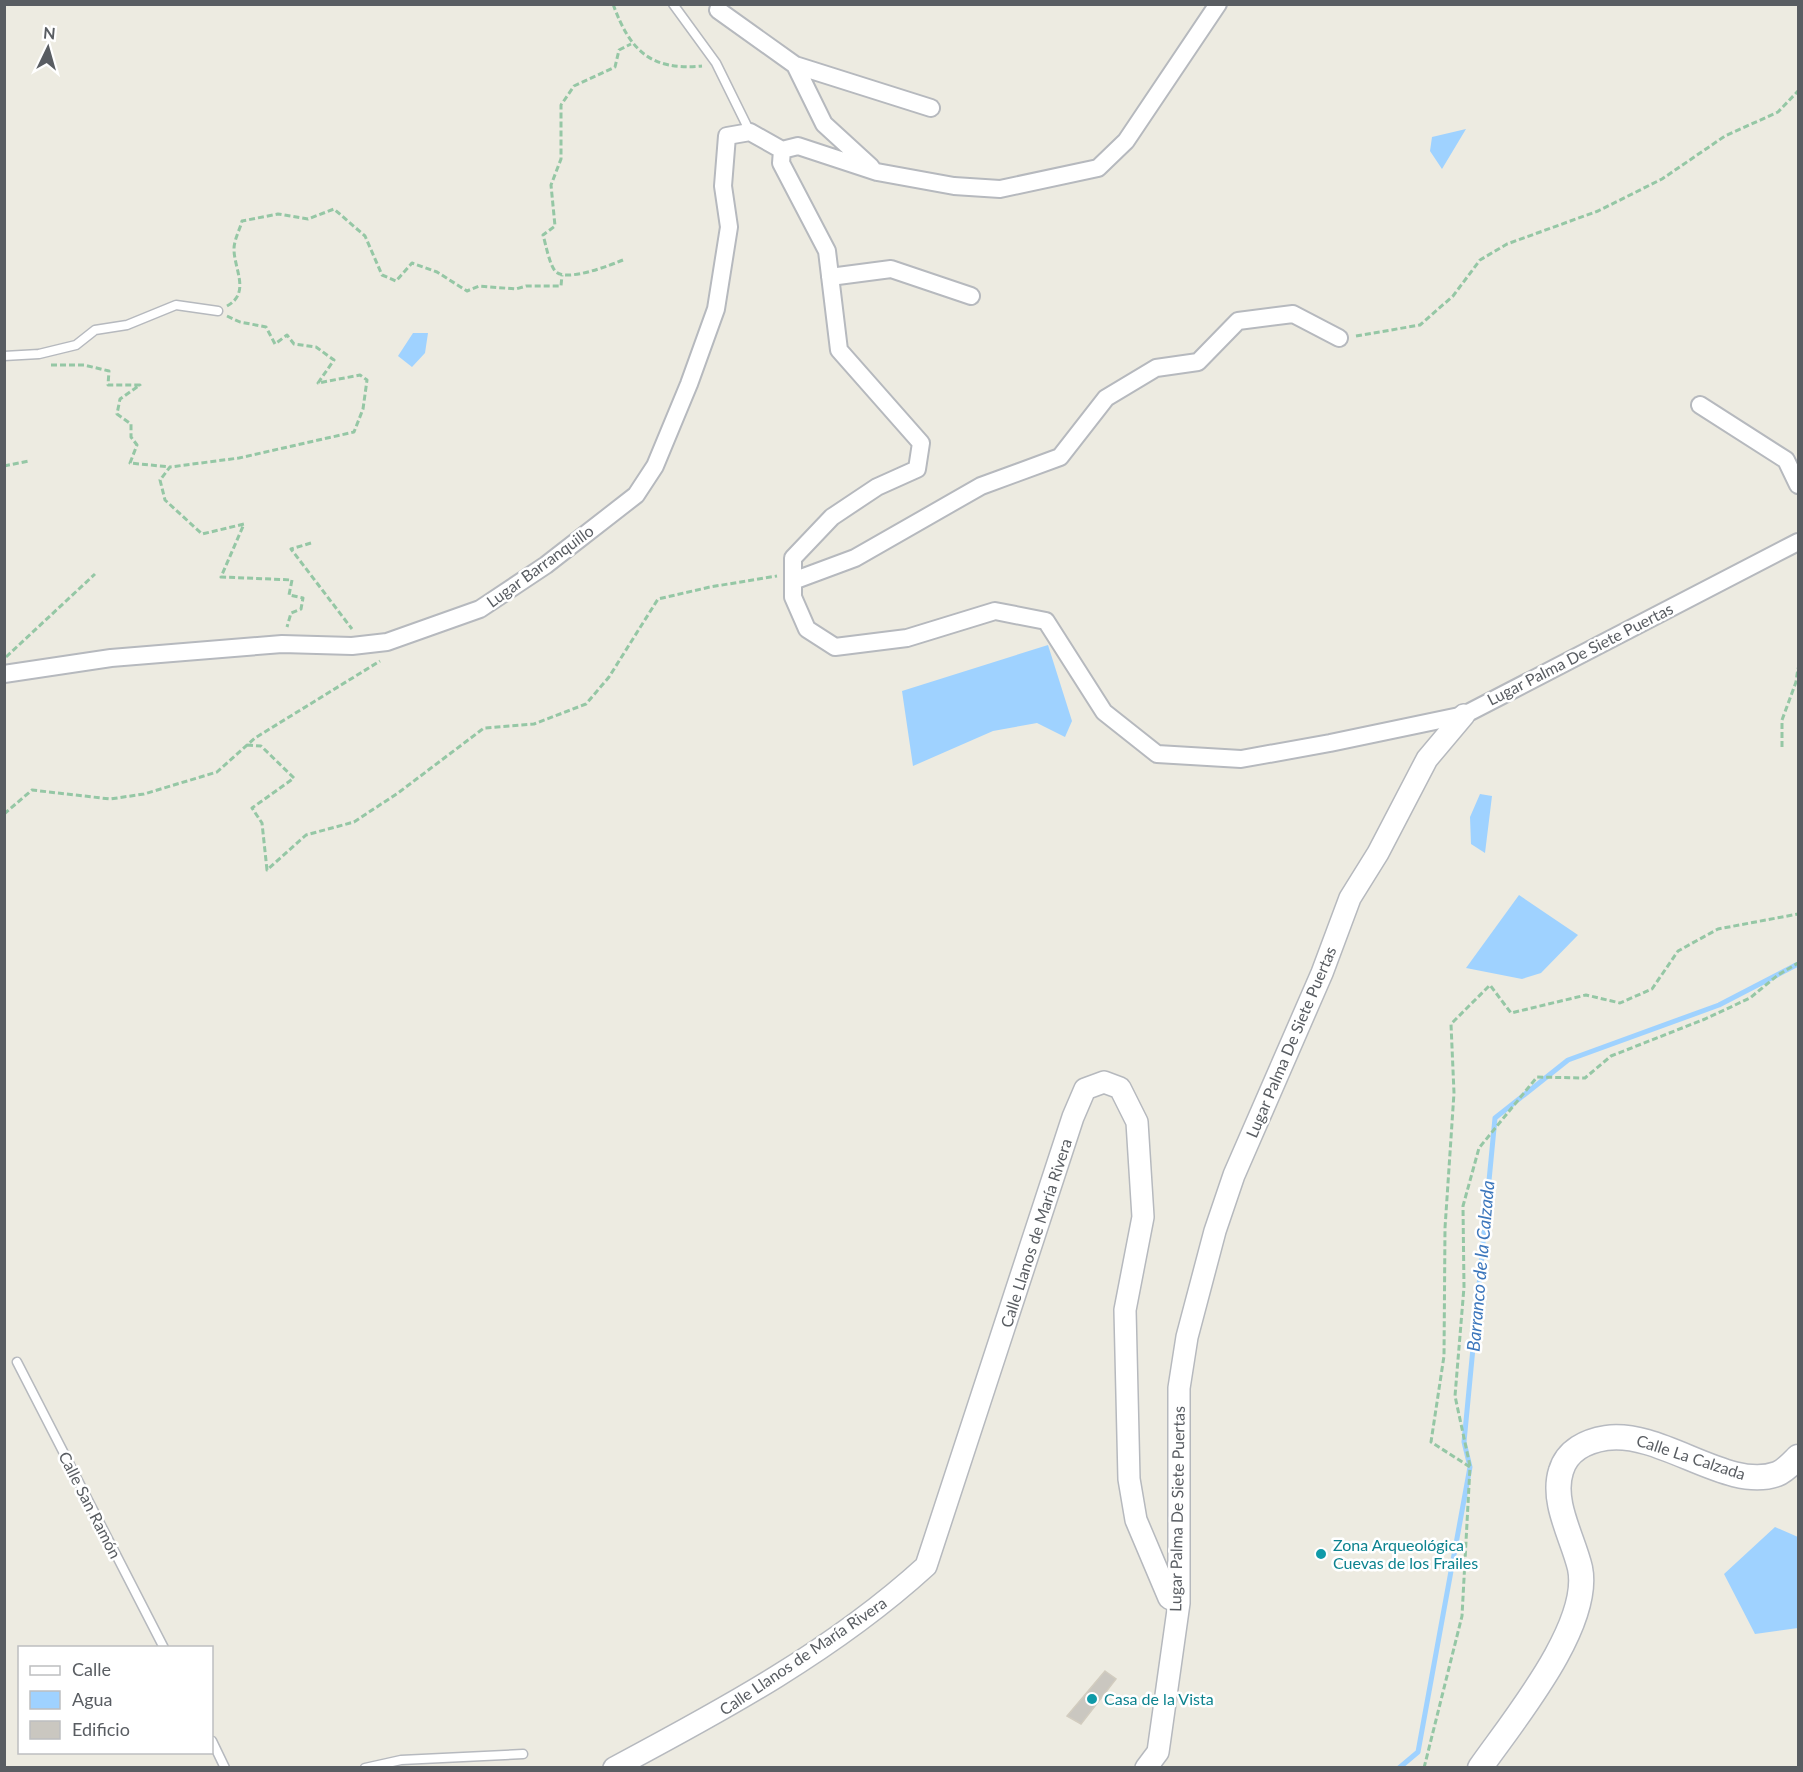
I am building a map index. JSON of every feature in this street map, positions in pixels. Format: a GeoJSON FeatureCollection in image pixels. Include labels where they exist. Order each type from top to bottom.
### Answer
{"type":"FeatureCollection","features":[{"type":"Feature","properties":{"kind":"main road","name":"Calle La Calzada"},"geometry":{"type":"LineString","coordinates":[[1480,1767],[1533,1694],[1571,1628],[1581,1596],[1580,1570],[1559,1496],[1561,1470],[1576,1448],[1594,1440],[1622,1436],[1644,1440],[1745,1477],[1778,1473],[1798,1457]]}},
{"type":"Feature","properties":{"kind":"street"},"geometry":{"type":"LineString","coordinates":[[750,132],[782,150],[798,146],[877,172],[954,186],[1000,189],[1098,168],[1126,141],[1218,4]]}},
{"type":"Feature","properties":{"kind":"street"},"geometry":{"type":"LineString","coordinates":[[718,10],[795,65],[931,108]]}},
{"type":"Feature","properties":{"kind":"street"},"geometry":{"type":"LineString","coordinates":[[795,65],[824,124],[877,172]]}},
{"type":"Feature","properties":{"kind":"street","name":"Lugar Barranquillo"},"geometry":{"type":"LineString","coordinates":[[4,674],[111,658],[282,644],[352,646],[387,642],[480,609],[546,566],[636,495],[655,466],[689,384],[716,309],[729,227],[723,186],[727,136],[750,132]]}},
{"type":"Feature","properties":{"kind":"street"},"geometry":{"type":"LineString","coordinates":[[782,150],[781,163],[827,251],[839,350],[921,443],[917,469],[877,487],[832,517],[793,558],[793,597],[807,628],[835,647],[907,638],[995,611],[1046,621],[1104,712],[1157,754],[1241,759],[1464,715]]}},
{"type":"Feature","properties":{"kind":"street"},"geometry":{"type":"LineString","coordinates":[[830,277],[891,269],[971,296]]}},
{"type":"Feature","properties":{"kind":"street"},"geometry":{"type":"LineString","coordinates":[[793,577],[855,558],[981,486],[1060,457],[1106,398],[1156,368],[1198,362],[1238,321],[1293,314],[1339,339]]}},
{"type":"Feature","properties":{"kind":"street"},"geometry":{"type":"LineString","coordinates":[[1700,405],[1786,460],[1798,484]]}},
{"type":"Feature","properties":{"kind":"street","name":"Lugar Palma De Siete Puertas"},"geometry":{"type":"LineString","coordinates":[[1146,1767],[1158,1752],[1179,1603],[1179,1388],[1187,1337],[1215,1231],[1234,1175],[1322,973],[1350,898],[1378,853],[1427,759],[1464,715],[1798,542]]}},
{"type":"Feature","properties":{"kind":"street","name":"Calle Llanos de María Rivera"},"geometry":{"type":"LineString","coordinates":[[614,1767],[724,1709],[836,1638],[901,1589],[926,1566],[1073,1117],[1085,1089],[1104,1082],[1120,1088],[1137,1122],[1143,1217],[1125,1310],[1129,1479],[1136,1520],[1168,1598],[1179,1603]]}},
{"type":"Feature","properties":{"kind":"lane"},"geometry":{"type":"LineString","coordinates":[[673,4],[716,63],[750,132]]}},
{"type":"Feature","properties":{"kind":"lane"},"geometry":{"type":"LineString","coordinates":[[4,356],[39,354],[76,345],[95,330],[127,325],[176,305],[218,311]]}},
{"type":"Feature","properties":{"kind":"lane","name":"Calle San Ramón"},"geometry":{"type":"LineString","coordinates":[[17,1362],[163,1646]]}},
{"type":"Feature","properties":{"kind":"lane"},"geometry":{"type":"LineString","coordinates":[[213,1743],[225,1767]]}},
{"type":"Feature","properties":{"kind":"lane"},"geometry":{"type":"LineString","coordinates":[[365,1767],[401,1760],[522,1754]]}},
{"type":"Feature","properties":{"kind":"path"},"geometry":{"type":"LineString","coordinates":[[613,4],[632,44],[664,66],[700,66],[716,63]]}},
{"type":"Feature","properties":{"kind":"path"},"geometry":{"type":"LineString","coordinates":[[623,260],[591,272],[562,275],[555,271],[543,235],[555,226],[551,185],[561,159],[561,105],[574,86],[615,67],[619,51],[632,44]]}},
{"type":"Feature","properties":{"kind":"path"},"geometry":{"type":"LineString","coordinates":[[1339,339],[1420,325],[1453,296],[1480,260],[1508,244],[1598,211],[1662,179],[1725,136],[1778,112],[1798,91]]}},
{"type":"Feature","properties":{"kind":"path"},"geometry":{"type":"LineString","coordinates":[[218,311],[234,302],[241,287],[234,248],[242,221],[278,214],[308,219],[334,209],[365,236],[382,274],[396,281],[412,263],[437,272],[466,291],[479,286],[516,289],[526,286],[561,286],[562,275]]}},
{"type":"Feature","properties":{"kind":"path"},"geometry":{"type":"LineString","coordinates":[[39,354],[49,365],[84,365],[109,371],[108,385],[140,385],[120,399],[117,414],[131,424],[131,437],[137,445],[130,463],[151,463],[170,467],[239,458],[354,432],[363,409],[366,381],[360,375],[318,383],[334,360],[316,347],[294,344],[287,335],[275,344],[266,327],[240,322],[218,311]]}},
{"type":"Feature","properties":{"kind":"path"},"geometry":{"type":"LineString","coordinates":[[4,466],[29,461]]}},
{"type":"Feature","properties":{"kind":"path"},"geometry":{"type":"LineString","coordinates":[[170,467],[160,480],[165,500],[202,534],[244,524],[221,577],[292,580],[289,595],[303,598],[301,609],[291,613],[282,644]]}},
{"type":"Feature","properties":{"kind":"path"},"geometry":{"type":"LineString","coordinates":[[311,543],[291,549],[351,628],[352,646]]}},
{"type":"Feature","properties":{"kind":"path"},"geometry":{"type":"LineString","coordinates":[[4,658],[95,574]]}},
{"type":"Feature","properties":{"kind":"path"},"geometry":{"type":"LineString","coordinates":[[247,745],[261,746],[294,778],[252,808],[262,823],[267,870],[306,835],[354,822],[398,793],[484,728],[534,724],[586,704],[609,678],[658,599],[681,592],[793,577]]}},
{"type":"Feature","properties":{"kind":"path"},"geometry":{"type":"LineString","coordinates":[[4,814],[32,790],[111,799],[144,794],[218,772],[247,745],[391,654],[387,642]]}},
{"type":"Feature","properties":{"kind":"path"},"geometry":{"type":"LineString","coordinates":[[1782,747],[1782,720],[1796,682],[1798,668]]}},
{"type":"Feature","properties":{"kind":"path"},"geometry":{"type":"LineString","coordinates":[[1470,1467],[1431,1442],[1444,1356],[1444,1228],[1454,1093],[1451,1023],[1490,985],[1511,1013],[1586,994],[1620,1003],[1653,989],[1677,951],[1718,929],[1798,914]]}},
{"type":"Feature","properties":{"kind":"path"},"geometry":{"type":"LineString","coordinates":[[1424,1767],[1462,1616],[1470,1467],[1455,1396],[1464,1287],[1463,1206],[1479,1148],[1537,1077],[1585,1078],[1611,1056],[1705,1019],[1750,998],[1778,975],[1798,963]]}},
{"type":"Feature","properties":{"kind":"water"},"geometry":{"type":"Polygon","coordinates":[[[1466,129],[1442,169],[1430,151],[1432,137],[1466,129]]]}},
{"type":"Feature","properties":{"kind":"water"},"geometry":{"type":"Polygon","coordinates":[[[413,333],[428,333],[425,353],[412,367],[398,356],[413,333]]]}},
{"type":"Feature","properties":{"kind":"water"},"geometry":{"type":"Polygon","coordinates":[[[1048,645],[1072,721],[1065,737],[1037,723],[993,731],[913,766],[902,691],[1048,645]]]}},
{"type":"Feature","properties":{"kind":"water"},"geometry":{"type":"Polygon","coordinates":[[[1480,794],[1492,796],[1485,853],[1471,844],[1470,817],[1480,794]]]}},
{"type":"Feature","properties":{"kind":"water"},"geometry":{"type":"Polygon","coordinates":[[[1519,895],[1578,935],[1541,973],[1522,979],[1466,968],[1519,895]]]}},
{"type":"Feature","properties":{"kind":"water"},"geometry":{"type":"Polygon","coordinates":[[[1775,1527],[1798,1537],[1798,1628],[1755,1634],[1724,1574],[1775,1527]]]}},
{"type":"Feature","properties":{"kind":"building","name":"Casa de la Vista"},"geometry":{"type":"Polygon","coordinates":[[[1105,1671],[1116,1679],[1081,1724],[1067,1716],[1105,1671]]]}},
{"type":"Feature","properties":{"kind":"waterway","name":"Barranco de la Calzada"},"geometry":{"type":"LineString","coordinates":[[1399,1768],[1418,1752],[1470,1467],[1464,1442],[1495,1118],[1568,1060],[1719,1005],[1798,964]]}},
{"type":"Feature","properties":{"kind":"place","name":"Zona Arqueológica Cuevas de los Frailes"},"geometry":{"type":"Point","coordinates":[1321,1554]}},
{"type":"Feature","properties":{"kind":"place","name":"Casa de la Vista"},"geometry":{"type":"Point","coordinates":[1092,1699]}}]}
